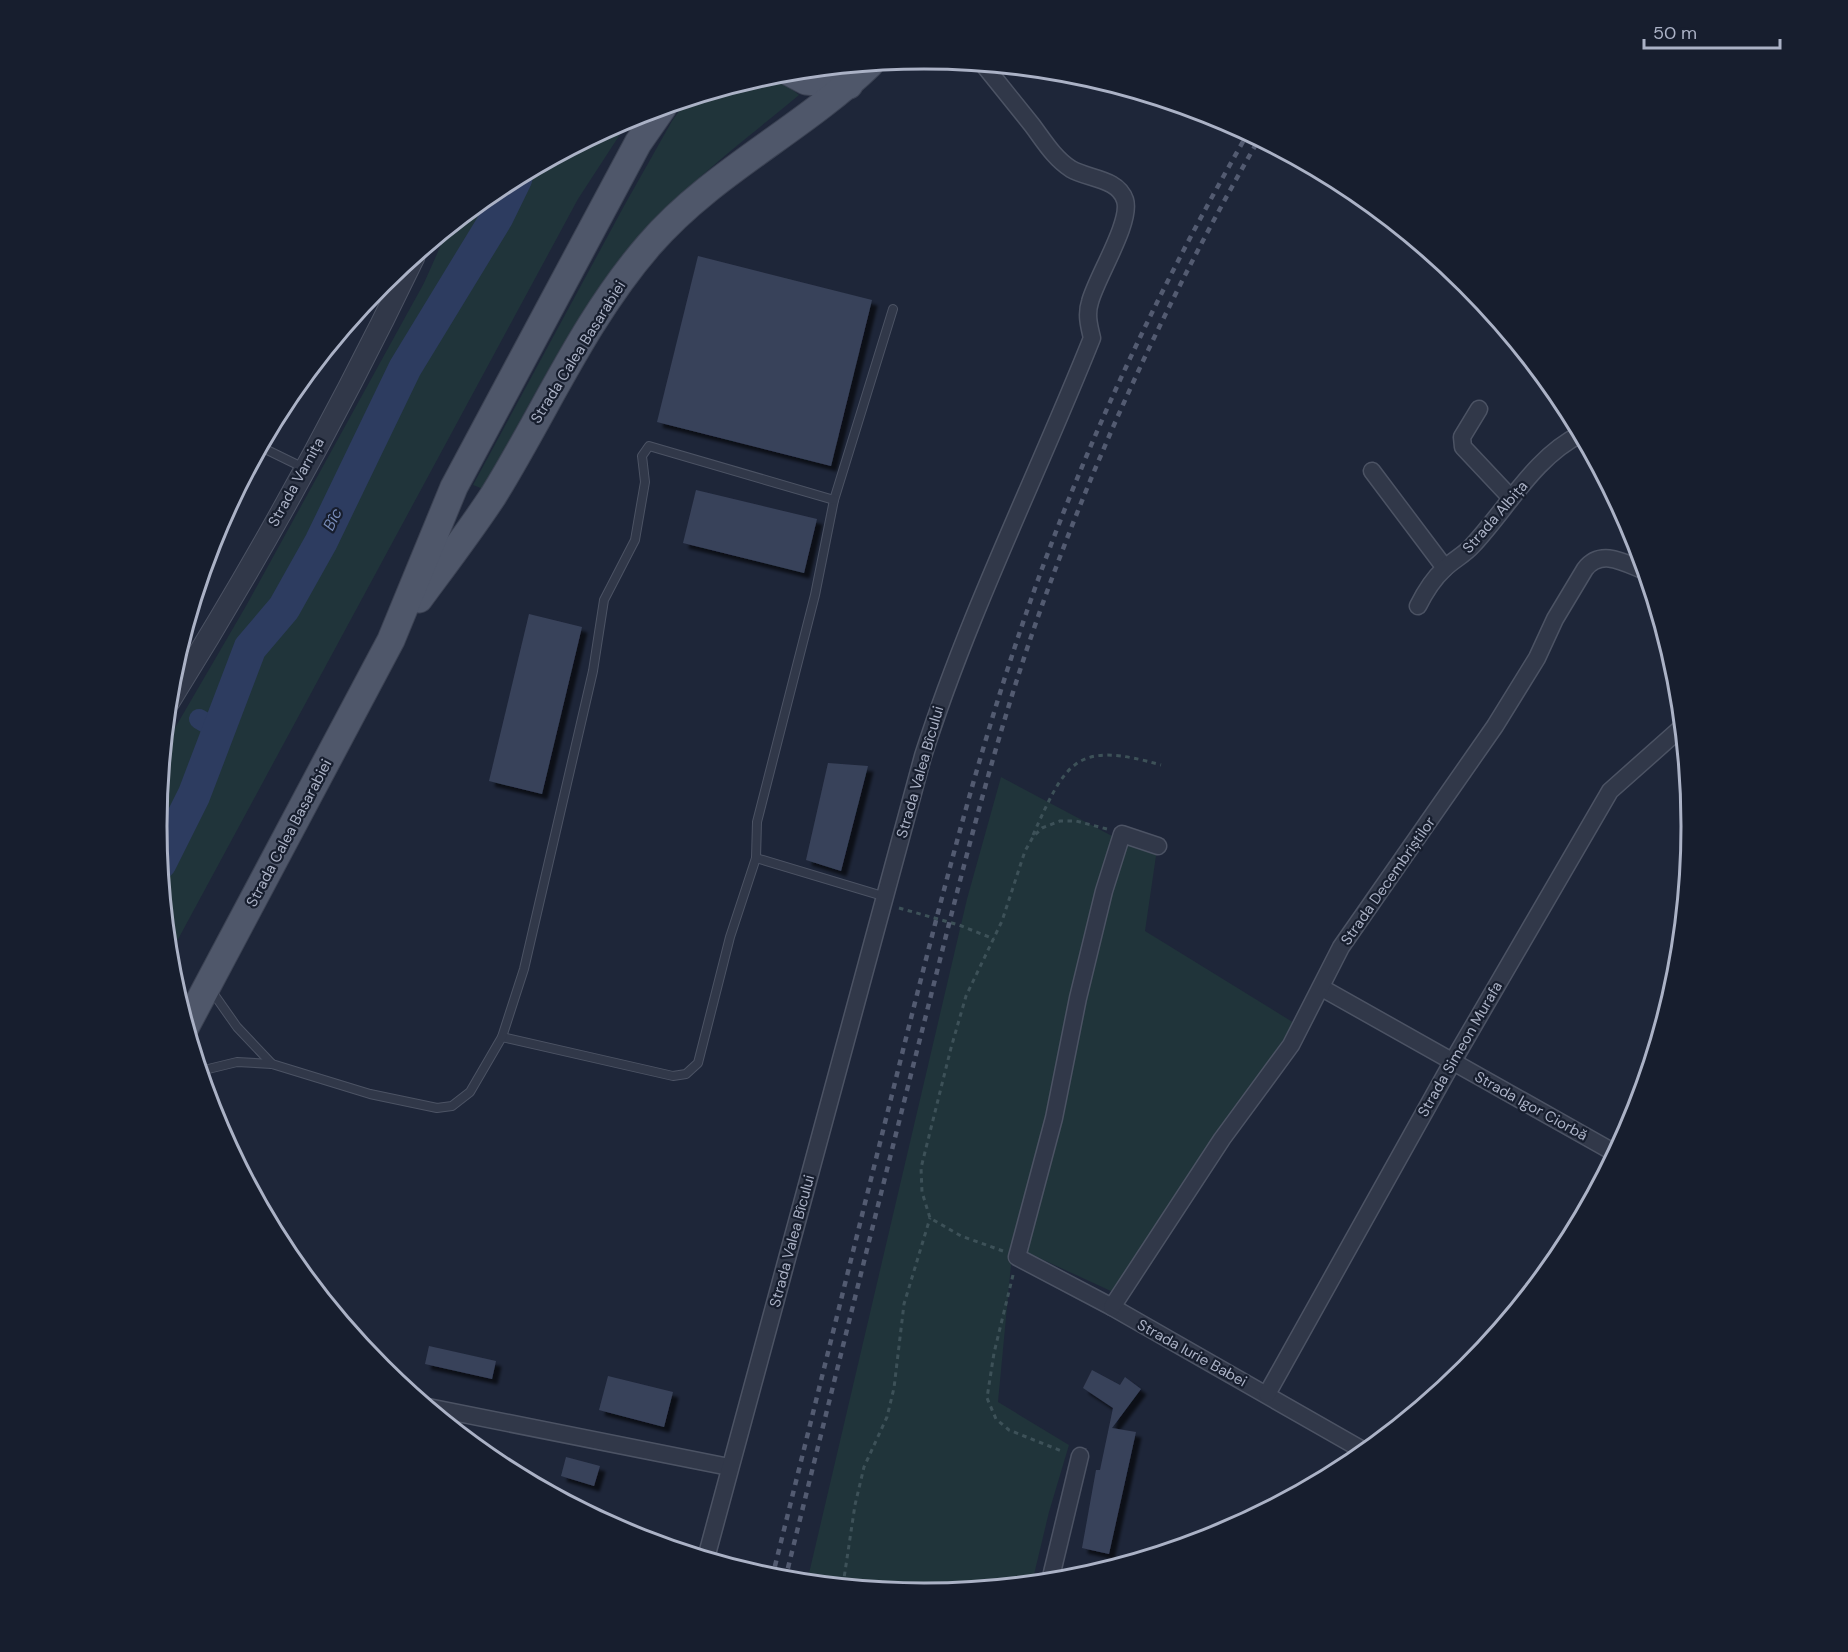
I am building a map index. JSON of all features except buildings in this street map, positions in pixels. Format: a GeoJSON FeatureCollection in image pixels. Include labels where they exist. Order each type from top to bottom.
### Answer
{"type":"FeatureCollection","features":[{"type":"Feature","properties":{"kind":"main road","name":"Strada Calea Basarabiei"},"geometry":{"type":"LineString","coordinates":[[391,640],[493,496],[601,311],[650,244],[722,177],[849,85],[862,72]]}},
{"type":"Feature","properties":{"kind":"main road"},"geometry":{"type":"LineString","coordinates":[[802,79],[849,85]]}},
{"type":"Feature","properties":{"kind":"main road","name":"Strada Calea Basarabiei"},"geometry":{"type":"LineString","coordinates":[[192,1016],[391,640],[454,488],[638,143],[655,119]]}},
{"type":"Feature","properties":{"kind":"street","name":"Strada Valea Bîcului"},"geometry":{"type":"LineString","coordinates":[[708,1551],[923,756],[940,703],[991,570],[1092,338],[1087,315],[1090,302],[1120,231],[1125,211],[1125,200],[1119,189],[1071,169],[1050,151],[989,72]]}},
{"type":"Feature","properties":{"kind":"street","name":"Strada Varnița"},"geometry":{"type":"LineString","coordinates":[[181,683],[214,630],[304,468],[403,277]]}},
{"type":"Feature","properties":{"kind":"street"},"geometry":{"type":"LineString","coordinates":[[1479,409],[1462,436],[1463,447],[1511,498]]}},
{"type":"Feature","properties":{"kind":"street","name":"Strada Albița"},"geometry":{"type":"LineString","coordinates":[[1418,606],[1429,584],[1471,548],[1511,498],[1556,453],[1574,439]]}},
{"type":"Feature","properties":{"kind":"street"},"geometry":{"type":"LineString","coordinates":[[1372,471],[1445,568]]}},
{"type":"Feature","properties":{"kind":"street","name":"Strada Decembriștilor"},"geometry":{"type":"LineString","coordinates":[[1112,1306],[1222,1139],[1291,1045],[1341,947],[1517,691],[1537,658],[1555,619],[1591,561],[1605,558],[1635,568]]}},
{"type":"Feature","properties":{"kind":"street","name":"Strada Simeon Murafa"},"geometry":{"type":"LineString","coordinates":[[1267,1394],[1453,1061],[1610,791],[1675,733]]}},
{"type":"Feature","properties":{"kind":"street"},"geometry":{"type":"LineString","coordinates":[[1017,1257],[1052,1128],[1078,998],[1104,891],[1122,834],[1158,846]]}},
{"type":"Feature","properties":{"kind":"street","name":"Strada Igor Ciorbă"},"geometry":{"type":"LineString","coordinates":[[1322,988],[1608,1149]]}},
{"type":"Feature","properties":{"kind":"street","name":"Strada Iurie Babei"},"geometry":{"type":"LineString","coordinates":[[1017,1257],[1112,1306],[1200,1359],[1267,1394],[1357,1447]]}},
{"type":"Feature","properties":{"kind":"street"},"geometry":{"type":"LineString","coordinates":[[443,1410],[729,1467]]}},
{"type":"Feature","properties":{"kind":"street"},"geometry":{"type":"LineString","coordinates":[[1052,1572],[1080,1456]]}},
{"type":"Feature","properties":{"kind":"lane"},"geometry":{"type":"LineString","coordinates":[[502,1037],[673,1076],[686,1074],[698,1063],[730,937],[756,858],[757,822],[814,596],[834,500],[893,309]]}},
{"type":"Feature","properties":{"kind":"lane"},"geometry":{"type":"LineString","coordinates":[[207,1069],[237,1062],[272,1064],[370,1094],[437,1108],[452,1106],[470,1092],[502,1037],[524,969],[593,671],[604,600],[635,540],[645,482],[642,456],[649,446],[834,500]]}},
{"type":"Feature","properties":{"kind":"lane"},"geometry":{"type":"LineString","coordinates":[[267,450],[304,468]]}},
{"type":"Feature","properties":{"kind":"lane"},"geometry":{"type":"LineString","coordinates":[[756,858],[885,901]]}},
{"type":"Feature","properties":{"kind":"lane"},"geometry":{"type":"LineString","coordinates":[[208,985],[237,1027],[272,1064]]}},
{"type":"Feature","properties":{"kind":"path"},"geometry":{"type":"LineString","coordinates":[[844,1579],[855,1505],[864,1467],[887,1417],[894,1388],[904,1304],[930,1218],[922,1192],[923,1154],[966,996],[994,939],[1033,837],[1056,787],[1075,762],[1091,756],[1120,756],[1161,765]]}},
{"type":"Feature","properties":{"kind":"path"},"geometry":{"type":"LineString","coordinates":[[1033,837],[1042,828],[1060,821],[1093,824],[1122,834]]}},
{"type":"Feature","properties":{"kind":"path"},"geometry":{"type":"LineString","coordinates":[[885,901],[994,939]]}},
{"type":"Feature","properties":{"kind":"path"},"geometry":{"type":"LineString","coordinates":[[930,1218],[961,1236],[1017,1257],[994,1353],[987,1398],[996,1419],[1009,1430],[1053,1449],[1080,1456]]}},
{"type":"Feature","properties":{"kind":"shaded area"},"geometry":{"type":"Polygon","coordinates":[[[784,83],[799,95],[700,177],[633,244],[594,295],[577,322],[483,489],[473,485],[624,206],[681,109],[776,84],[784,83]]]}},
{"type":"Feature","properties":{"kind":"shaded area"},"geometry":{"type":"Polygon","coordinates":[[[621,133],[578,199],[176,943],[169,876],[167,826],[173,732],[246,606],[424,283],[442,243],[463,225],[545,170],[621,133]]]}},
{"type":"Feature","properties":{"kind":"shaded area"},"geometry":{"type":"Polygon","coordinates":[[[1001,777],[1112,836],[1058,1076],[1011,1265],[998,1402],[1069,1445],[1049,1512],[1034,1575],[924,1583],[874,1581],[809,1574],[967,899],[1001,777]]]}},
{"type":"Feature","properties":{"kind":"shaded area"},"geometry":{"type":"Polygon","coordinates":[[[1129,843],[1157,849],[1145,931],[1299,1026],[1113,1292],[1024,1251],[1119,850],[1129,843]]]}},
{"type":"Feature","properties":{"kind":"waterway","name":"Bîc"},"geometry":{"type":"LineString","coordinates":[[168,847],[194,795],[250,648],[284,608],[321,542],[405,368],[497,217],[508,193]]}},
{"type":"Feature","properties":{"kind":"waterway"},"geometry":{"type":"LineString","coordinates":[[199,719],[218,730]]}},
{"type":"Feature","properties":{"kind":"railway"},"geometry":{"type":"LineString","coordinates":[[775,1568],[936,919],[967,804],[1019,633],[1061,520],[1108,406],[1161,295],[1244,140]]}},
{"type":"Feature","properties":{"kind":"railway"},"geometry":{"type":"LineString","coordinates":[[787,1570],[966,859],[1029,642],[1070,531],[1118,416],[1199,248],[1255,145]]}}]}
